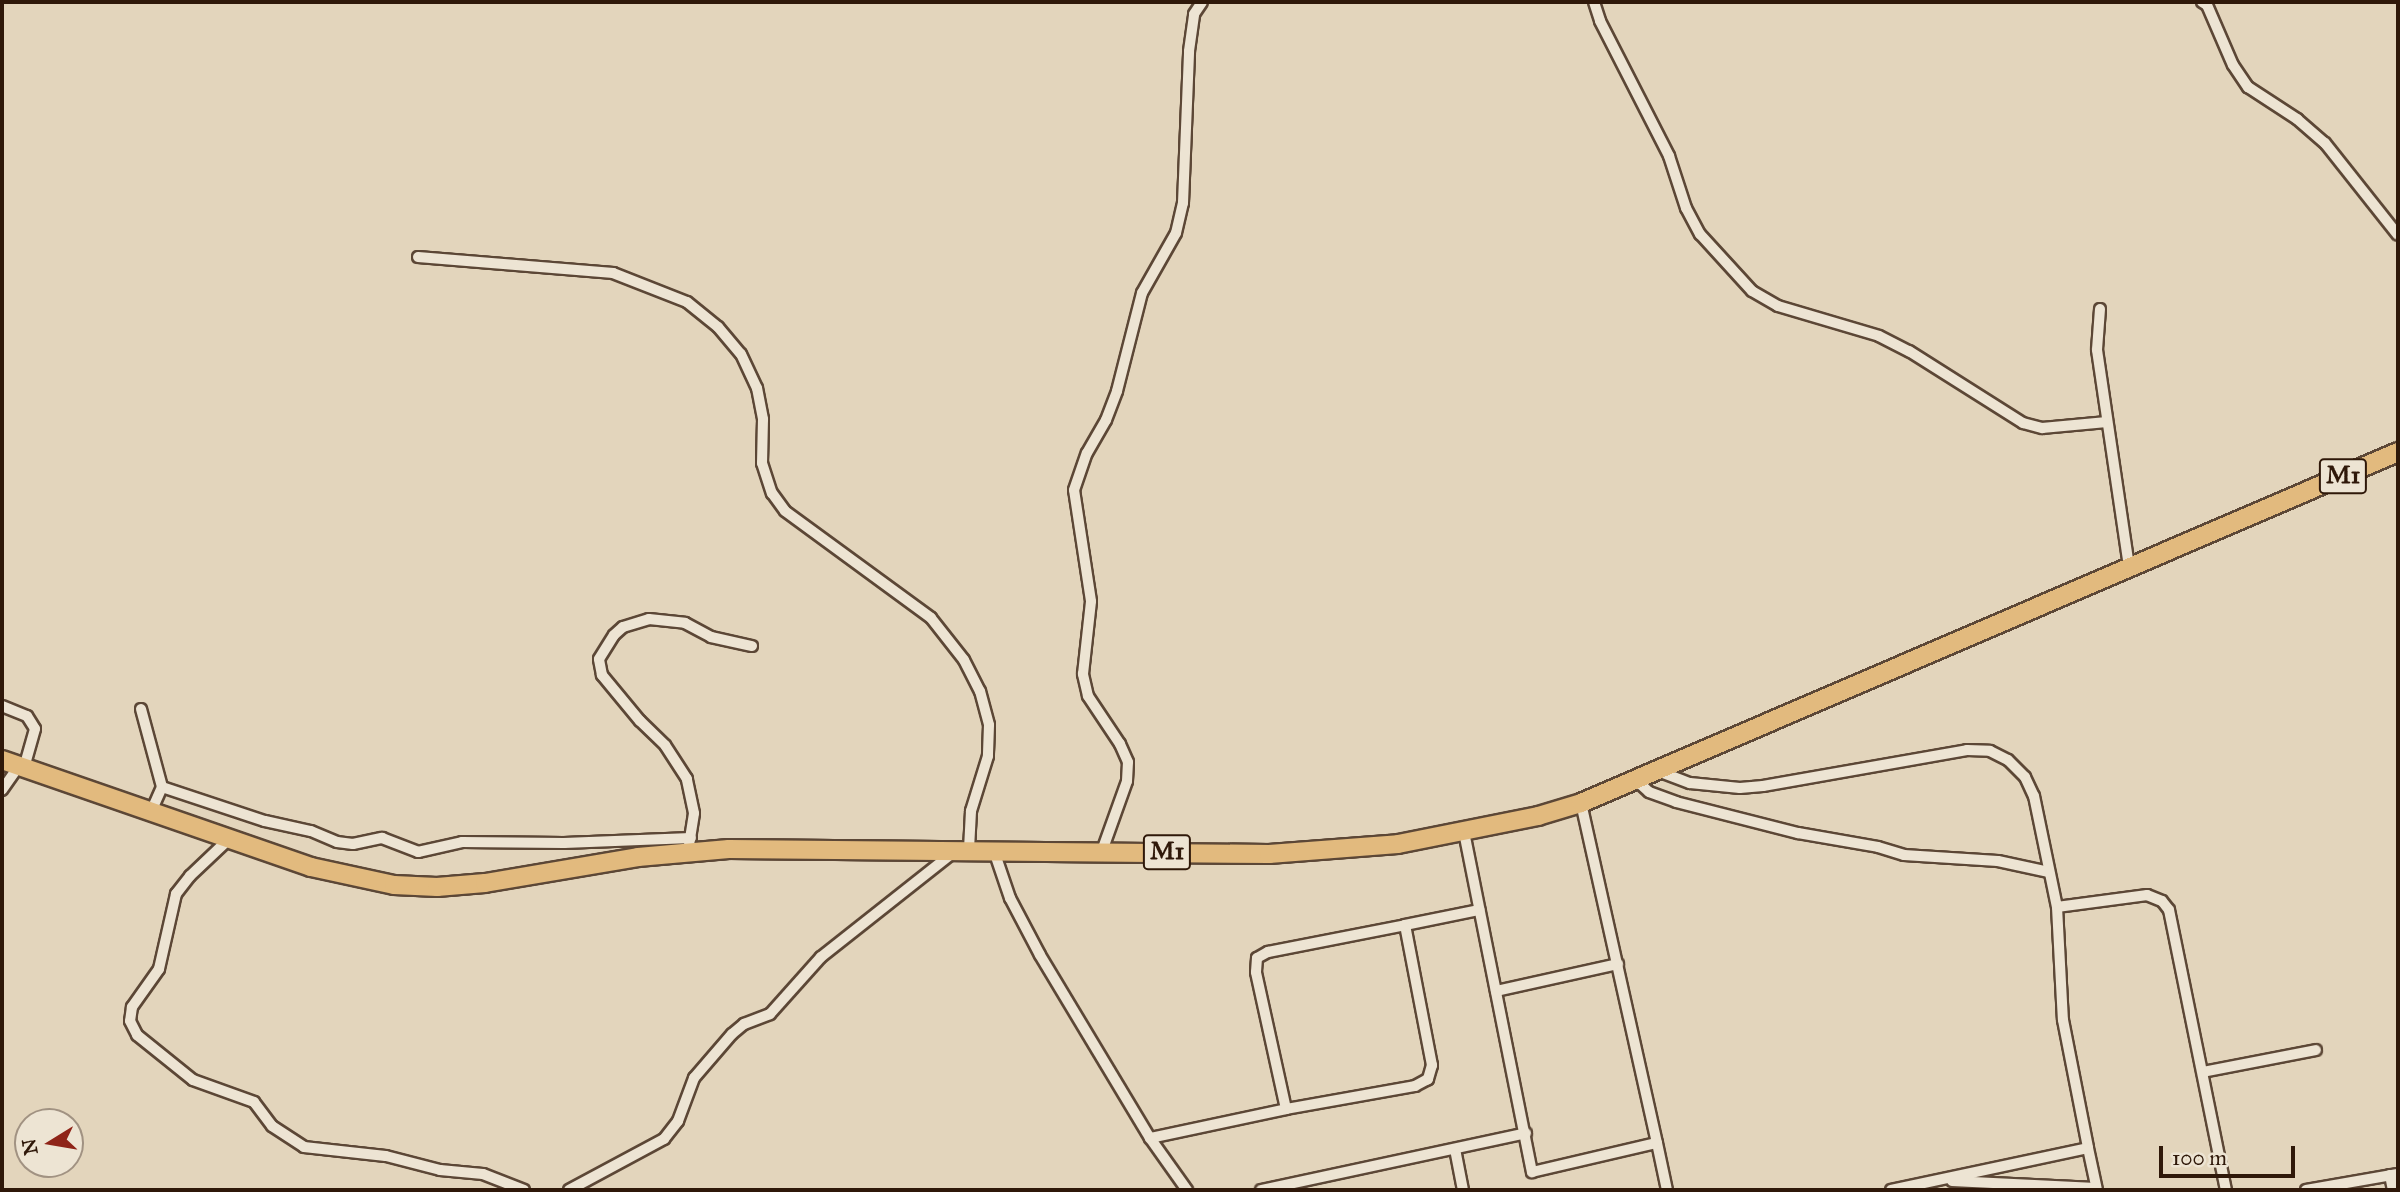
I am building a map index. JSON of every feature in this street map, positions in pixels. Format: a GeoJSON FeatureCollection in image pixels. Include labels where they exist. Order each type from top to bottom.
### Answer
{"type":"FeatureCollection","features":[{"type":"Feature","properties":{"kind":"highway","name":"M1"},"geometry":{"type":"LineString","coordinates":[[2,760],[229,839],[356,879],[394,885],[437,887],[485,883],[689,845],[994,851],[1320,852],[1398,844],[1464,832],[1581,803],[2398,452]]}},
{"type":"Feature","properties":{"kind":"street"},"geometry":{"type":"LineString","coordinates":[[1102,851],[1127,782],[1128,762],[1120,744],[1088,696],[1083,674],[1091,601],[1074,490],[1087,453],[1106,420],[1117,391],[1142,293],[1176,233],[1183,203],[1189,51],[1194,14],[1202,2]]}},
{"type":"Feature","properties":{"kind":"street"},"geometry":{"type":"LineString","coordinates":[[1594,2],[1600,21],[1669,156],[1686,208],[1700,234],[1752,290],[1778,306],[1879,336],[1909,351],[2024,423],[2042,428],[2107,422]]}},
{"type":"Feature","properties":{"kind":"street"},"geometry":{"type":"LineString","coordinates":[[2203,2],[2233,65],[2248,88],[2297,119],[2325,143],[2398,235]]}},
{"type":"Feature","properties":{"kind":"street"},"geometry":{"type":"LineString","coordinates":[[418,257],[613,273],[687,302],[718,327],[741,354],[757,388],[763,419],[762,463],[772,493],[785,511],[931,618],[964,660],[980,691],[989,725],[988,756],[971,811],[963,850],[821,957],[770,1014],[744,1024],[732,1034],[694,1078],[678,1121],[664,1139],[569,1190]]}},
{"type":"Feature","properties":{"kind":"street"},"geometry":{"type":"LineString","coordinates":[[2100,309],[2097,350],[2129,568]]}},
{"type":"Feature","properties":{"kind":"street"},"geometry":{"type":"LineString","coordinates":[[162,787],[337,842],[352,844],[382,838],[418,852],[462,842],[689,845],[693,804],[687,779],[678,761],[615,694],[602,676],[599,659],[614,635],[623,627],[649,619],[685,623],[711,637],[751,646]]}},
{"type":"Feature","properties":{"kind":"street"},"geometry":{"type":"LineString","coordinates":[[2,706],[27,716],[36,729],[22,767],[2,790]]}},
{"type":"Feature","properties":{"kind":"street"},"geometry":{"type":"LineString","coordinates":[[141,709],[162,787],[151,812]]}},
{"type":"Feature","properties":{"kind":"street"},"geometry":{"type":"LineString","coordinates":[[1656,770],[1690,783],[1752,787],[1966,750],[1990,751],[2008,760],[2025,777],[2034,796],[2057,907],[2063,1020],[2096,1189],[1936,1181]]}},
{"type":"Feature","properties":{"kind":"street"},"geometry":{"type":"LineString","coordinates":[[1635,779],[1649,792],[1676,802],[1798,833],[1878,846],[1904,855],[1997,861],[2049,872]]}},
{"type":"Feature","properties":{"kind":"street"},"geometry":{"type":"LineString","coordinates":[[1581,803],[1667,1190]]}},
{"type":"Feature","properties":{"kind":"street"},"geometry":{"type":"LineString","coordinates":[[1464,832],[1532,1172],[1657,1143]]}},
{"type":"Feature","properties":{"kind":"street"},"geometry":{"type":"LineString","coordinates":[[229,839],[190,876],[176,894],[159,969],[132,1007],[130,1021],[136,1035],[192,1080],[254,1102],[264,1119],[304,1147],[386,1156],[440,1170],[483,1174],[524,1190]]}},
{"type":"Feature","properties":{"kind":"street"},"geometry":{"type":"LineString","coordinates":[[994,851],[1010,898],[1040,955],[1150,1138],[1188,1190]]}},
{"type":"Feature","properties":{"kind":"street"},"geometry":{"type":"LineString","coordinates":[[2057,907],[2140,895],[2162,901],[2174,922],[2226,1190]]}},
{"type":"Feature","properties":{"kind":"street"},"geometry":{"type":"LineString","coordinates":[[1286,1109],[1256,972],[1257,958],[1268,952],[1479,910]]}},
{"type":"Feature","properties":{"kind":"street"},"geometry":{"type":"LineString","coordinates":[[1150,1138],[1286,1109],[1415,1086],[1427,1079],[1432,1065],[1405,925]]}},
{"type":"Feature","properties":{"kind":"street"},"geometry":{"type":"LineString","coordinates":[[1496,991],[1618,964]]}},
{"type":"Feature","properties":{"kind":"street"},"geometry":{"type":"LineString","coordinates":[[2203,1072],[2316,1050]]}},
{"type":"Feature","properties":{"kind":"street"},"geometry":{"type":"LineString","coordinates":[[1261,1190],[1526,1133]]}},
{"type":"Feature","properties":{"kind":"street"},"geometry":{"type":"LineString","coordinates":[[1891,1190],[2088,1148]]}},
{"type":"Feature","properties":{"kind":"street"},"geometry":{"type":"LineString","coordinates":[[1455,1149],[1463,1190]]}},
{"type":"Feature","properties":{"kind":"street"},"geometry":{"type":"LineString","coordinates":[[2306,1190],[2394,1174],[2393,1190]]}}]}
